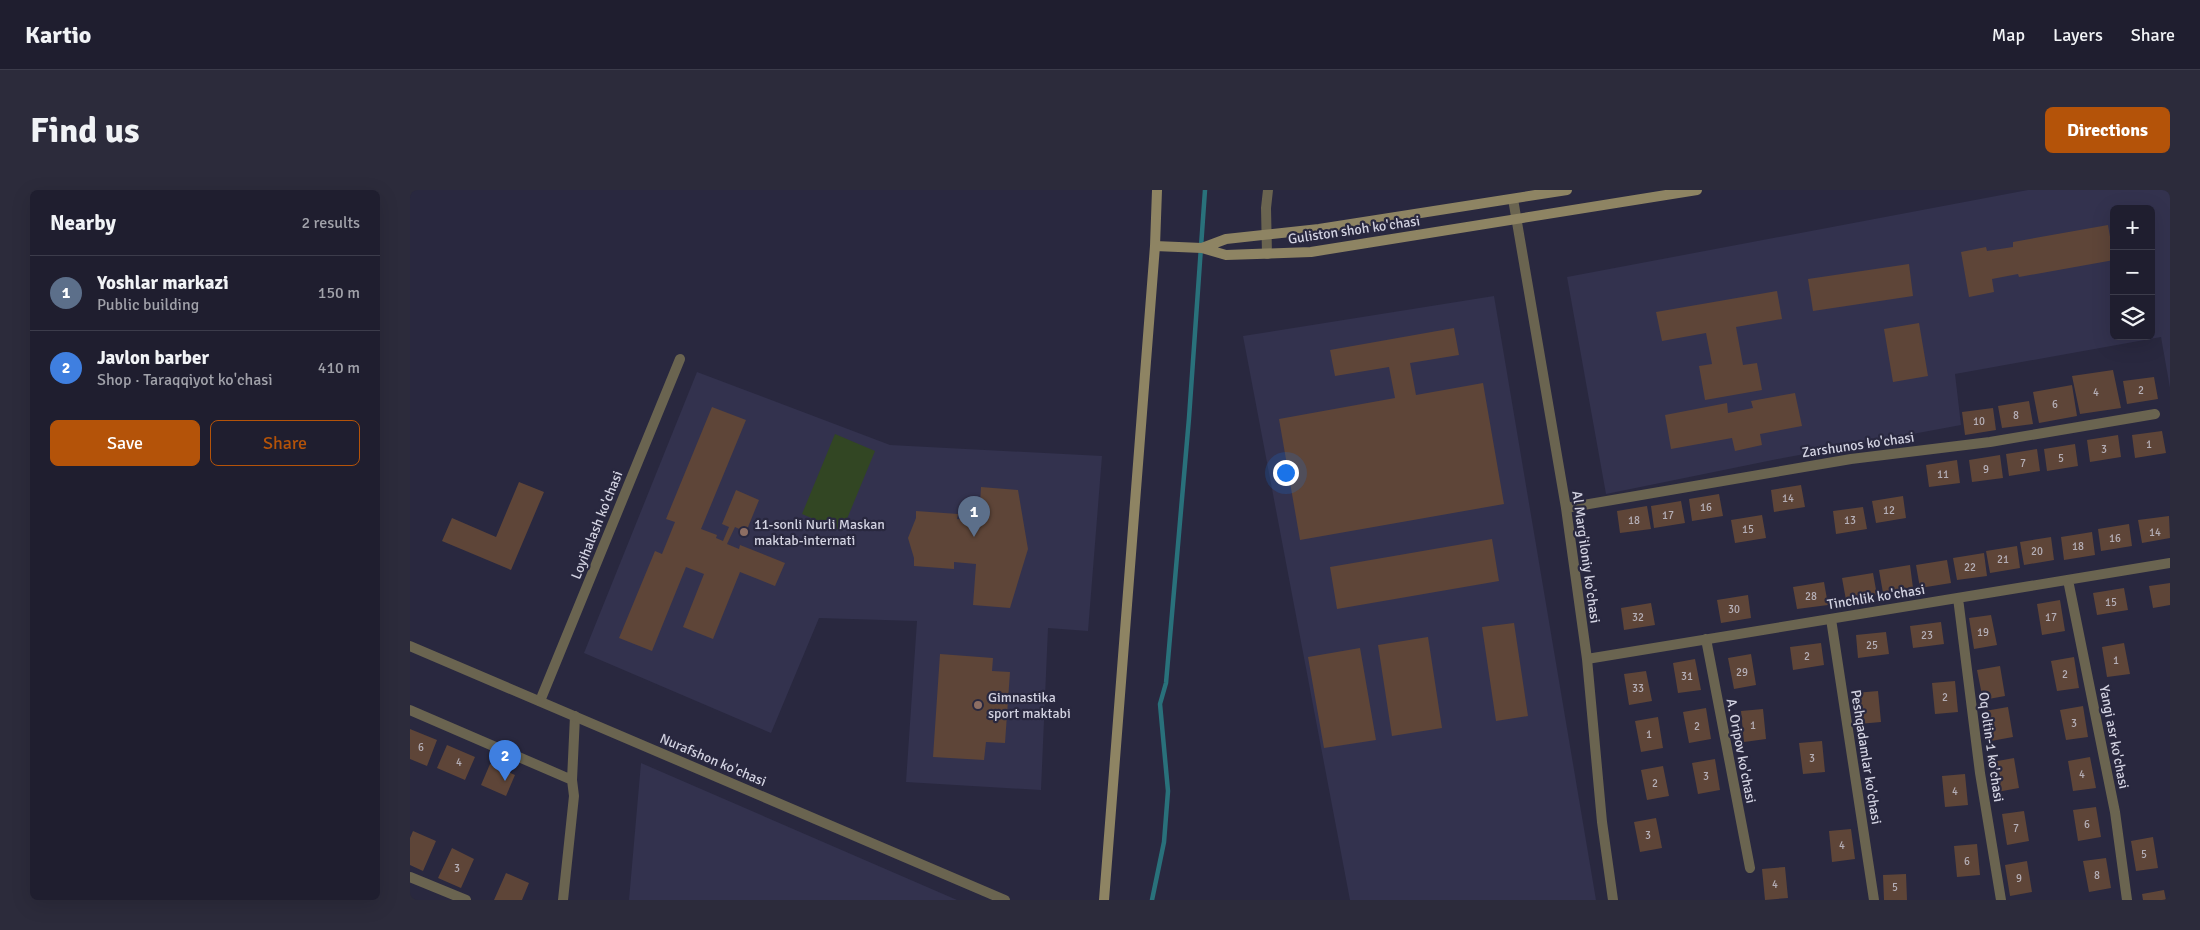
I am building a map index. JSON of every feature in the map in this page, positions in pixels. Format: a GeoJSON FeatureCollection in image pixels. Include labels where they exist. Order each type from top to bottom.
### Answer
{"type":"FeatureCollection","features":[{"type":"Feature","properties":{"kind":"main road"},"geometry":{"type":"LineString","coordinates":[[1104,900],[1155,246],[1157,190]]}},
{"type":"Feature","properties":{"kind":"main road","name":"Guliston shoh ko'chasi"},"geometry":{"type":"LineString","coordinates":[[1202,248],[1226,239],[1319,229],[1568,190]]}},
{"type":"Feature","properties":{"kind":"main road","name":"Guliston shoh ko'chasi"},"geometry":{"type":"LineString","coordinates":[[1202,248],[1226,255],[1311,252],[1697,190]]}},
{"type":"Feature","properties":{"kind":"main road"},"geometry":{"type":"LineString","coordinates":[[1155,246],[1202,248]]}},
{"type":"Feature","properties":{"kind":"street"},"geometry":{"type":"LineString","coordinates":[[1267,254],[1268,190]]}},
{"type":"Feature","properties":{"kind":"street","name":"Al Marg'iloniy ko'chasi"},"geometry":{"type":"LineString","coordinates":[[1513,200],[1566,508],[1587,659],[1602,822],[1613,900]]}},
{"type":"Feature","properties":{"kind":"street","name":"Loyihalash ko'chasi"},"geometry":{"type":"LineString","coordinates":[[540,701],[680,358]]}},
{"type":"Feature","properties":{"kind":"street","name":"Zarshunos ko'chasi"},"geometry":{"type":"LineString","coordinates":[[1566,508],[1852,459],[1990,442],[2155,414]]}},
{"type":"Feature","properties":{"kind":"street","name":"Tinchlik ko'chasi"},"geometry":{"type":"LineString","coordinates":[[1587,659],[2170,563]]}},
{"type":"Feature","properties":{"kind":"street","name":"Yangi asr ko'chasi"},"geometry":{"type":"LineString","coordinates":[[2068,580],[2116,812],[2127,900]]}},
{"type":"Feature","properties":{"kind":"street","name":"Oq oltin-1 ko'chasi"},"geometry":{"type":"LineString","coordinates":[[1958,598],[1980,773],[2001,900]]}},
{"type":"Feature","properties":{"kind":"street","name":"Peshqadamlar ko'chasi"},"geometry":{"type":"LineString","coordinates":[[1831,619],[1874,900]]}},
{"type":"Feature","properties":{"kind":"street","name":"A. Oripov ko'chasi"},"geometry":{"type":"LineString","coordinates":[[1706,639],[1750,868]]}},
{"type":"Feature","properties":{"kind":"street","name":"Nurafshon ko'chasi"},"geometry":{"type":"LineString","coordinates":[[410,646],[1005,900]]}},
{"type":"Feature","properties":{"kind":"street"},"geometry":{"type":"LineString","coordinates":[[410,710],[572,780]]}},
{"type":"Feature","properties":{"kind":"street"},"geometry":{"type":"LineString","coordinates":[[563,900],[574,796],[572,780],[575,716]]}},
{"type":"Feature","properties":{"kind":"street"},"geometry":{"type":"LineString","coordinates":[[410,877],[466,900]]}},
{"type":"Feature","properties":{"kind":"shaded area"},"geometry":{"type":"Polygon","coordinates":[[[2028,190],[2170,190],[2170,388],[2161,337],[2155,338],[2155,205],[2110,205],[2110,340],[2144,340],[1955,374],[1961,425],[1783,458],[1606,494],[1567,277],[2028,190]]]}},
{"type":"Feature","properties":{"kind":"shaded area"},"geometry":{"type":"Polygon","coordinates":[[[1494,296],[1596,900],[1350,900],[1243,336],[1494,296]]]}},
{"type":"Feature","properties":{"kind":"shaded area"},"geometry":{"type":"Polygon","coordinates":[[[697,372],[890,445],[1102,456],[1088,631],[1048,628],[1041,790],[906,782],[917,621],[819,618],[771,733],[584,653],[697,372]]]}},
{"type":"Feature","properties":{"kind":"shaded area"},"geometry":{"type":"Polygon","coordinates":[[[641,763],[957,900],[629,900],[641,763]]]}},
{"type":"Feature","properties":{"kind":"green space"},"geometry":{"type":"Polygon","coordinates":[[[835,434],[875,451],[842,531],[802,514],[835,434]]]}},
{"type":"Feature","properties":{"kind":"building"},"geometry":{"type":"Polygon","coordinates":[[[2108,225],[2110,261],[2019,277],[2018,274],[1992,279],[1994,292],[1969,297],[1961,252],[1986,247],[1987,251],[2013,247],[2013,242],[2108,225]]]}},
{"type":"Feature","properties":{"kind":"building"},"geometry":{"type":"Polygon","coordinates":[[[1909,264],[1913,296],[1813,311],[1808,279],[1909,264]]]}},
{"type":"Feature","properties":{"kind":"building"},"geometry":{"type":"Polygon","coordinates":[[[1777,291],[1782,319],[1736,327],[1743,365],[1757,363],[1762,390],[1705,400],[1699,366],[1712,364],[1706,333],[1662,341],[1656,312],[1777,291]]]}},
{"type":"Feature","properties":{"kind":"building"},"geometry":{"type":"Polygon","coordinates":[[[1919,323],[1928,376],[1893,382],[1884,329],[1919,323]]]}},
{"type":"Feature","properties":{"kind":"building"},"geometry":{"type":"Polygon","coordinates":[[[1454,328],[1459,355],[1410,363],[1416,395],[1483,383],[1504,504],[1300,540],[1279,419],[1395,398],[1389,367],[1335,376],[1330,350],[1454,328]]]}},
{"type":"Feature","properties":{"kind":"building"},"geometry":{"type":"Polygon","coordinates":[[[2113,370],[2121,408],[2080,414],[2072,376],[2113,370]]]}},
{"type":"Feature","properties":{"kind":"building"},"geometry":{"type":"Polygon","coordinates":[[[2154,377],[2158,399],[2127,404],[2123,381],[2154,377]]]}},
{"type":"Feature","properties":{"kind":"building"},"geometry":{"type":"Polygon","coordinates":[[[2072,385],[2077,416],[2039,423],[2033,392],[2072,385]]]}},
{"type":"Feature","properties":{"kind":"building"},"geometry":{"type":"Polygon","coordinates":[[[1795,393],[1802,426],[1760,434],[1762,445],[1735,451],[1732,438],[1671,449],[1665,415],[1727,403],[1728,413],[1753,408],[1751,401],[1795,393]]]}},
{"type":"Feature","properties":{"kind":"building"},"geometry":{"type":"Polygon","coordinates":[[[2029,401],[2033,424],[2002,428],[1998,406],[2029,401]]]}},
{"type":"Feature","properties":{"kind":"building"},"geometry":{"type":"Polygon","coordinates":[[[712,407],[746,420],[701,529],[717,535],[716,538],[723,541],[729,527],[722,524],[736,490],[759,500],[746,532],[735,527],[727,544],[739,549],[740,545],[785,563],[775,586],[740,572],[713,639],[683,627],[704,574],[686,567],[652,651],[619,638],[655,551],[662,554],[675,522],[666,519],[712,407]]]}},
{"type":"Feature","properties":{"kind":"building"},"geometry":{"type":"Polygon","coordinates":[[[1993,408],[1996,430],[1965,435],[1962,412],[1993,408]]]}},
{"type":"Feature","properties":{"kind":"building"},"geometry":{"type":"Polygon","coordinates":[[[2162,431],[2166,453],[2135,458],[2132,435],[2162,431]]]}},
{"type":"Feature","properties":{"kind":"building"},"geometry":{"type":"Polygon","coordinates":[[[2118,435],[2121,457],[2090,462],[2087,440],[2118,435]]]}},
{"type":"Feature","properties":{"kind":"building"},"geometry":{"type":"Polygon","coordinates":[[[2075,444],[2078,466],[2047,471],[2044,449],[2075,444]]]}},
{"type":"Feature","properties":{"kind":"building"},"geometry":{"type":"Polygon","coordinates":[[[2037,449],[2040,471],[2009,476],[2006,454],[2037,449]]]}},
{"type":"Feature","properties":{"kind":"building"},"geometry":{"type":"Polygon","coordinates":[[[2000,455],[2003,478],[1972,482],[1969,460],[2000,455]]]}},
{"type":"Feature","properties":{"kind":"building"},"geometry":{"type":"Polygon","coordinates":[[[1957,460],[1960,483],[1929,487],[1926,465],[1957,460]]]}},
{"type":"Feature","properties":{"kind":"building"},"geometry":{"type":"Polygon","coordinates":[[[519,482],[544,492],[511,570],[442,541],[452,518],[496,537],[519,482]]]}},
{"type":"Feature","properties":{"kind":"building"},"geometry":{"type":"Polygon","coordinates":[[[1801,485],[1805,507],[1774,512],[1771,490],[1801,485]]]}},
{"type":"Feature","properties":{"kind":"building"},"geometry":{"type":"Polygon","coordinates":[[[981,487],[1018,490],[1028,549],[1010,608],[973,605],[976,564],[954,562],[954,569],[914,566],[914,558],[908,538],[916,518],[916,511],[958,514],[957,519],[979,521],[981,487]]]}},
{"type":"Feature","properties":{"kind":"building"},"geometry":{"type":"Polygon","coordinates":[[[1719,494],[1723,516],[1692,521],[1689,499],[1719,494]]]}},
{"type":"Feature","properties":{"kind":"building"},"geometry":{"type":"Polygon","coordinates":[[[1903,496],[1906,518],[1876,523],[1872,501],[1903,496]]]}},
{"type":"Feature","properties":{"kind":"building"},"geometry":{"type":"Polygon","coordinates":[[[1681,501],[1685,523],[1654,528],[1651,506],[1681,501]]]}},
{"type":"Feature","properties":{"kind":"building"},"geometry":{"type":"Polygon","coordinates":[[[1647,506],[1651,529],[1620,533],[1617,511],[1647,506]]]}},
{"type":"Feature","properties":{"kind":"building"},"geometry":{"type":"Polygon","coordinates":[[[1863,507],[1867,529],[1836,534],[1833,511],[1863,507]]]}},
{"type":"Feature","properties":{"kind":"building"},"geometry":{"type":"Polygon","coordinates":[[[1762,515],[1766,538],[1735,543],[1731,520],[1762,515]]]}},
{"type":"Feature","properties":{"kind":"building"},"geometry":{"type":"Polygon","coordinates":[[[2169,516],[2170,538],[2142,543],[2138,520],[2169,516]]]}},
{"type":"Feature","properties":{"kind":"building"},"geometry":{"type":"Polygon","coordinates":[[[2129,524],[2132,546],[2101,551],[2098,529],[2129,524]]]}},
{"type":"Feature","properties":{"kind":"building"},"geometry":{"type":"Polygon","coordinates":[[[2092,532],[2095,555],[2064,560],[2061,537],[2092,532]]]}},
{"type":"Feature","properties":{"kind":"building"},"geometry":{"type":"Polygon","coordinates":[[[2051,537],[2054,560],[2024,565],[2020,542],[2051,537]]]}},
{"type":"Feature","properties":{"kind":"building"},"geometry":{"type":"Polygon","coordinates":[[[1492,539],[1499,581],[1337,609],[1330,567],[1492,539]]]}},
{"type":"Feature","properties":{"kind":"building"},"geometry":{"type":"Polygon","coordinates":[[[2017,546],[2020,568],[1990,573],[1986,551],[2017,546]]]}},
{"type":"Feature","properties":{"kind":"building"},"geometry":{"type":"Polygon","coordinates":[[[1984,553],[1987,576],[1957,580],[1953,558],[1984,553]]]}},
{"type":"Feature","properties":{"kind":"building"},"geometry":{"type":"Polygon","coordinates":[[[1947,560],[1951,583],[1920,588],[1916,565],[1947,560]]]}},
{"type":"Feature","properties":{"kind":"building"},"geometry":{"type":"Polygon","coordinates":[[[1910,565],[1913,588],[1883,593],[1879,570],[1910,565]]]}},
{"type":"Feature","properties":{"kind":"building"},"geometry":{"type":"Polygon","coordinates":[[[1873,573],[1877,595],[1846,600],[1842,578],[1873,573]]]}},
{"type":"Feature","properties":{"kind":"building"},"geometry":{"type":"Polygon","coordinates":[[[1824,582],[1828,605],[1797,609],[1793,587],[1824,582]]]}},
{"type":"Feature","properties":{"kind":"building"},"geometry":{"type":"Polygon","coordinates":[[[2170,583],[2170,605],[2153,608],[2149,586],[2170,583]]]}},
{"type":"Feature","properties":{"kind":"building"},"geometry":{"type":"Polygon","coordinates":[[[2124,588],[2128,610],[2097,615],[2093,593],[2124,588]]]}},
{"type":"Feature","properties":{"kind":"building"},"geometry":{"type":"Polygon","coordinates":[[[1748,595],[1751,618],[1721,623],[1717,600],[1748,595]]]}},
{"type":"Feature","properties":{"kind":"building"},"geometry":{"type":"Polygon","coordinates":[[[2060,600],[2065,631],[2042,635],[2037,604],[2060,600]]]}},
{"type":"Feature","properties":{"kind":"building"},"geometry":{"type":"Polygon","coordinates":[[[1651,603],[1655,625],[1624,630],[1621,608],[1651,603]]]}},
{"type":"Feature","properties":{"kind":"building"},"geometry":{"type":"Polygon","coordinates":[[[1991,615],[1997,645],[1974,649],[1969,618],[1991,615]]]}},
{"type":"Feature","properties":{"kind":"building"},"geometry":{"type":"Polygon","coordinates":[[[1941,622],[1944,644],[1913,648],[1910,626],[1941,622]]]}},
{"type":"Feature","properties":{"kind":"building"},"geometry":{"type":"Polygon","coordinates":[[[1514,623],[1528,716],[1496,721],[1482,627],[1514,623]]]}},
{"type":"Feature","properties":{"kind":"building"},"geometry":{"type":"Polygon","coordinates":[[[1886,632],[1889,654],[1858,658],[1856,635],[1886,632]]]}},
{"type":"Feature","properties":{"kind":"building"},"geometry":{"type":"Polygon","coordinates":[[[1428,637],[1442,728],[1392,736],[1378,645],[1428,637]]]}},
{"type":"Feature","properties":{"kind":"building"},"geometry":{"type":"Polygon","coordinates":[[[1821,643],[1824,665],[1793,670],[1790,647],[1821,643]]]}},
{"type":"Feature","properties":{"kind":"building"},"geometry":{"type":"Polygon","coordinates":[[[2124,643],[2130,674],[2107,677],[2102,647],[2124,643]]]}},
{"type":"Feature","properties":{"kind":"building"},"geometry":{"type":"Polygon","coordinates":[[[1360,648],[1376,740],[1324,748],[1308,657],[1360,648]]]}},
{"type":"Feature","properties":{"kind":"building"},"geometry":{"type":"Polygon","coordinates":[[[940,654],[993,658],[992,671],[1010,672],[1005,743],[986,742],[984,760],[933,757],[940,654]]]}},
{"type":"Feature","properties":{"kind":"building"},"geometry":{"type":"Polygon","coordinates":[[[1751,654],[1756,685],[1734,689],[1728,658],[1751,654]]]}},
{"type":"Feature","properties":{"kind":"building"},"geometry":{"type":"Polygon","coordinates":[[[2074,657],[2079,688],[2057,691],[2051,661],[2074,657]]]}},
{"type":"Feature","properties":{"kind":"building"},"geometry":{"type":"Polygon","coordinates":[[[1695,659],[1701,690],[1678,693],[1673,663],[1695,659]]]}},
{"type":"Feature","properties":{"kind":"building"},"geometry":{"type":"Polygon","coordinates":[[[2000,666],[2005,696],[1983,700],[1977,670],[2000,666]]]}},
{"type":"Feature","properties":{"kind":"building"},"geometry":{"type":"Polygon","coordinates":[[[1646,671],[1652,701],[1629,705],[1624,674],[1646,671]]]}},
{"type":"Feature","properties":{"kind":"building"},"geometry":{"type":"Polygon","coordinates":[[[1955,681],[1958,712],[1935,714],[1932,683],[1955,681]]]}},
{"type":"Feature","properties":{"kind":"building"},"geometry":{"type":"Polygon","coordinates":[[[1878,691],[1881,722],[1858,724],[1855,693],[1878,691]]]}},
{"type":"Feature","properties":{"kind":"building"},"geometry":{"type":"Polygon","coordinates":[[[2083,706],[2088,737],[2066,740],[2060,710],[2083,706]]]}},
{"type":"Feature","properties":{"kind":"building"},"geometry":{"type":"Polygon","coordinates":[[[2008,707],[2013,737],[1991,741],[1985,711],[2008,707]]]}},
{"type":"Feature","properties":{"kind":"building"},"geometry":{"type":"Polygon","coordinates":[[[1706,708],[1711,739],[1689,743],[1683,712],[1706,708]]]}},
{"type":"Feature","properties":{"kind":"building"},"geometry":{"type":"Polygon","coordinates":[[[1763,709],[1766,739],[1744,742],[1741,711],[1763,709]]]}},
{"type":"Feature","properties":{"kind":"building"},"geometry":{"type":"Polygon","coordinates":[[[1658,717],[1663,748],[1641,752],[1635,721],[1658,717]]]}},
{"type":"Feature","properties":{"kind":"building"},"geometry":{"type":"Polygon","coordinates":[[[410,729],[437,740],[427,766],[410,759],[410,729]]]}},
{"type":"Feature","properties":{"kind":"building"},"geometry":{"type":"Polygon","coordinates":[[[1822,741],[1825,772],[1803,774],[1799,743],[1822,741]]]}},
{"type":"Feature","properties":{"kind":"building"},"geometry":{"type":"Polygon","coordinates":[[[447,745],[475,757],[465,780],[437,768],[447,745]]]}},
{"type":"Feature","properties":{"kind":"building"},"geometry":{"type":"Polygon","coordinates":[[[2090,757],[2096,788],[2073,791],[2068,761],[2090,757]]]}},
{"type":"Feature","properties":{"kind":"building"},"geometry":{"type":"Polygon","coordinates":[[[2014,758],[2019,788],[1997,792],[1992,762],[2014,758]]]}},
{"type":"Feature","properties":{"kind":"building"},"geometry":{"type":"Polygon","coordinates":[[[1715,759],[1720,790],[1698,794],[1692,763],[1715,759]]]}},
{"type":"Feature","properties":{"kind":"building"},"geometry":{"type":"Polygon","coordinates":[[[490,764],[515,775],[506,796],[481,785],[490,764]]]}},
{"type":"Feature","properties":{"kind":"building"},"geometry":{"type":"Polygon","coordinates":[[[1663,766],[1669,796],[1647,800],[1641,770],[1663,766]]]}},
{"type":"Feature","properties":{"kind":"building"},"geometry":{"type":"Polygon","coordinates":[[[1965,774],[1968,805],[1945,807],[1942,776],[1965,774]]]}},
{"type":"Feature","properties":{"kind":"building"},"geometry":{"type":"Polygon","coordinates":[[[2096,807],[2101,837],[2078,841],[2073,810],[2096,807]]]}},
{"type":"Feature","properties":{"kind":"building"},"geometry":{"type":"Polygon","coordinates":[[[2024,811],[2029,841],[2007,845],[2002,814],[2024,811]]]}},
{"type":"Feature","properties":{"kind":"building"},"geometry":{"type":"Polygon","coordinates":[[[1656,818],[1662,848],[1640,852],[1634,822],[1656,818]]]}},
{"type":"Feature","properties":{"kind":"building"},"geometry":{"type":"Polygon","coordinates":[[[1851,829],[1855,859],[1832,862],[1829,831],[1851,829]]]}},
{"type":"Feature","properties":{"kind":"building"},"geometry":{"type":"Polygon","coordinates":[[[413,831],[436,841],[423,871],[410,865],[410,838],[413,831]]]}},
{"type":"Feature","properties":{"kind":"building"},"geometry":{"type":"Polygon","coordinates":[[[2153,837],[2158,868],[2136,871],[2131,841],[2153,837]]]}},
{"type":"Feature","properties":{"kind":"building"},"geometry":{"type":"Polygon","coordinates":[[[1977,844],[1980,875],[1957,877],[1954,846],[1977,844]]]}},
{"type":"Feature","properties":{"kind":"building"},"geometry":{"type":"Polygon","coordinates":[[[452,848],[474,859],[461,888],[438,878],[452,848]]]}},
{"type":"Feature","properties":{"kind":"building"},"geometry":{"type":"Polygon","coordinates":[[[2106,858],[2111,888],[2089,892],[2083,861],[2106,858]]]}},
{"type":"Feature","properties":{"kind":"building"},"geometry":{"type":"Polygon","coordinates":[[[2027,861],[2032,892],[2010,896],[2005,865],[2027,861]]]}},
{"type":"Feature","properties":{"kind":"building"},"geometry":{"type":"Polygon","coordinates":[[[1785,867],[1788,898],[1765,900],[1762,869],[1785,867]]]}},
{"type":"Feature","properties":{"kind":"building"},"geometry":{"type":"Polygon","coordinates":[[[506,873],[529,883],[522,900],[494,900],[506,873]]]}},
{"type":"Feature","properties":{"kind":"building"},"geometry":{"type":"Polygon","coordinates":[[[1906,874],[1907,900],[1884,900],[1883,875],[1906,874]]]}},
{"type":"Feature","properties":{"kind":"building"},"geometry":{"type":"Polygon","coordinates":[[[2164,890],[2166,900],[2143,900],[2142,894],[2164,890]]]}},
{"type":"Feature","properties":{"kind":"waterway"},"geometry":{"type":"LineString","coordinates":[[1152,900],[1164,842],[1168,791],[1160,704],[1166,683],[1189,418],[1205,190]]}},
{"type":"Feature","properties":{"kind":"place","name":"11-sonli Nurli Maskan maktab-internati"},"geometry":{"type":"Point","coordinates":[744,532]}},
{"type":"Feature","properties":{"kind":"place","name":"Yoshlar markazi"},"geometry":{"type":"Point","coordinates":[974,537]}},
{"type":"Feature","properties":{"kind":"place","name":"Gimnastika sport maktabi"},"geometry":{"type":"Point","coordinates":[978,705]}},
{"type":"Feature","properties":{"kind":"place","name":"Javlon barber"},"geometry":{"type":"Point","coordinates":[505,781]}}]}
